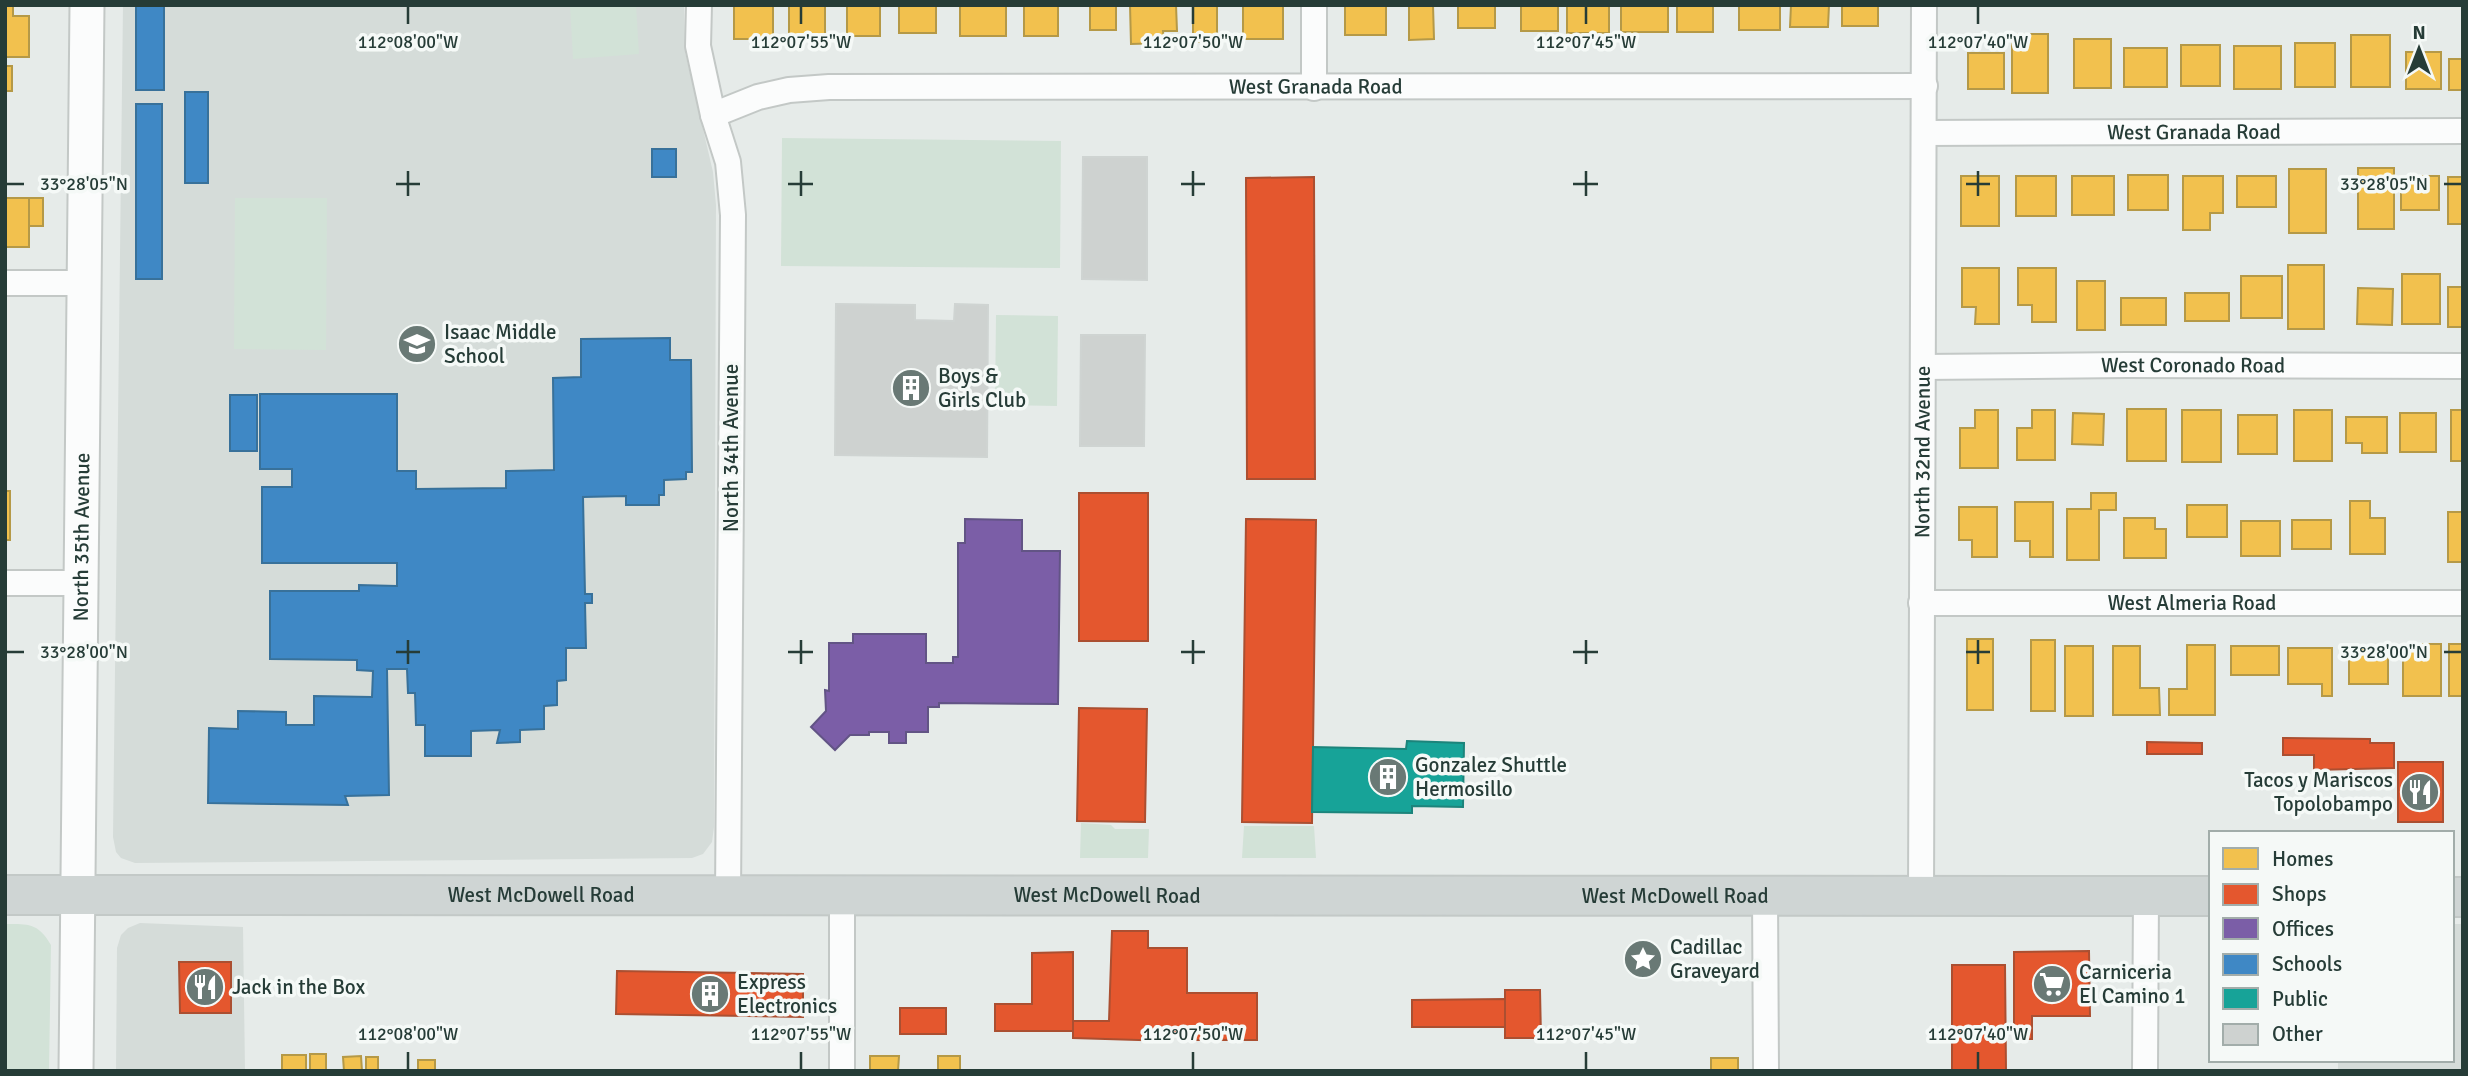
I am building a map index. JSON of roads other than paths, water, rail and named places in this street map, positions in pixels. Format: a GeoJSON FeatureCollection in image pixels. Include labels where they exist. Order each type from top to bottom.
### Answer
{"type":"FeatureCollection","features":[{"type":"Feature","properties":{"kind":"main road","name":"North 35th Avenue"},"geometry":{"type":"LineString","coordinates":[[76,1071],[87,5]]}},
{"type":"Feature","properties":{"kind":"main road","name":"West McDowell Road"},"geometry":{"type":"LineString","coordinates":[[5,895],[2209,896]]}},
{"type":"Feature","properties":{"kind":"street","name":"North 34th Avenue"},"geometry":{"type":"LineString","coordinates":[[699,5],[698,46],[713,115],[728,162],[733,215],[728,896]]}},
{"type":"Feature","properties":{"kind":"street"},"geometry":{"type":"LineString","coordinates":[[1314,5],[1314,88]]}},
{"type":"Feature","properties":{"kind":"street","name":"North 32nd Avenue"},"geometry":{"type":"LineString","coordinates":[[1921,896],[1924,5]]}},
{"type":"Feature","properties":{"kind":"street","name":"West Granada Road"},"geometry":{"type":"LineString","coordinates":[[713,115],[758,97],[789,90],[829,88],[1924,86]]}},
{"type":"Feature","properties":{"kind":"street","name":"West Granada Road"},"geometry":{"type":"LineString","coordinates":[[1924,133],[2463,131]]}},
{"type":"Feature","properties":{"kind":"street"},"geometry":{"type":"LineString","coordinates":[[5,283],[85,283]]}},
{"type":"Feature","properties":{"kind":"street","name":"West Coronado Road"},"geometry":{"type":"LineString","coordinates":[[1923,367],[2463,366]]}},
{"type":"Feature","properties":{"kind":"street"},"geometry":{"type":"LineString","coordinates":[[5,583],[81,583]]}},
{"type":"Feature","properties":{"kind":"street","name":"West Almeria Road"},"geometry":{"type":"LineString","coordinates":[[1921,603],[2463,603]]}},
{"type":"Feature","properties":{"kind":"street"},"geometry":{"type":"LineString","coordinates":[[842,896],[842,1071]]}},
{"type":"Feature","properties":{"kind":"street"},"geometry":{"type":"LineString","coordinates":[[1765,896],[1766,1071]]}},
{"type":"Feature","properties":{"kind":"street"},"geometry":{"type":"LineString","coordinates":[[2145,1071],[2146,896]]}},
{"type":"Feature","properties":{"kind":"place","name":"Isaac Middle School"},"geometry":{"type":"Point","coordinates":[417,344]}},
{"type":"Feature","properties":{"kind":"place","name":"Boys & Girls Club"},"geometry":{"type":"Point","coordinates":[911,388]}},
{"type":"Feature","properties":{"kind":"place","name":"Gonzalez Shuttle Hermosillo"},"geometry":{"type":"Point","coordinates":[1388,777]}},
{"type":"Feature","properties":{"kind":"place","name":"Tacos y Mariscos Topolobampo"},"geometry":{"type":"Point","coordinates":[2420,792]}},
{"type":"Feature","properties":{"kind":"place","name":"Cadillac Graveyard"},"geometry":{"type":"Point","coordinates":[1643,959]}},
{"type":"Feature","properties":{"kind":"place","name":"Carniceria El Camino 1"},"geometry":{"type":"Point","coordinates":[2052,984]}},
{"type":"Feature","properties":{"kind":"place","name":"Jack in the Box"},"geometry":{"type":"Point","coordinates":[205,987]}},
{"type":"Feature","properties":{"kind":"place","name":"Express Electronics"},"geometry":{"type":"Point","coordinates":[710,994]}}]}
